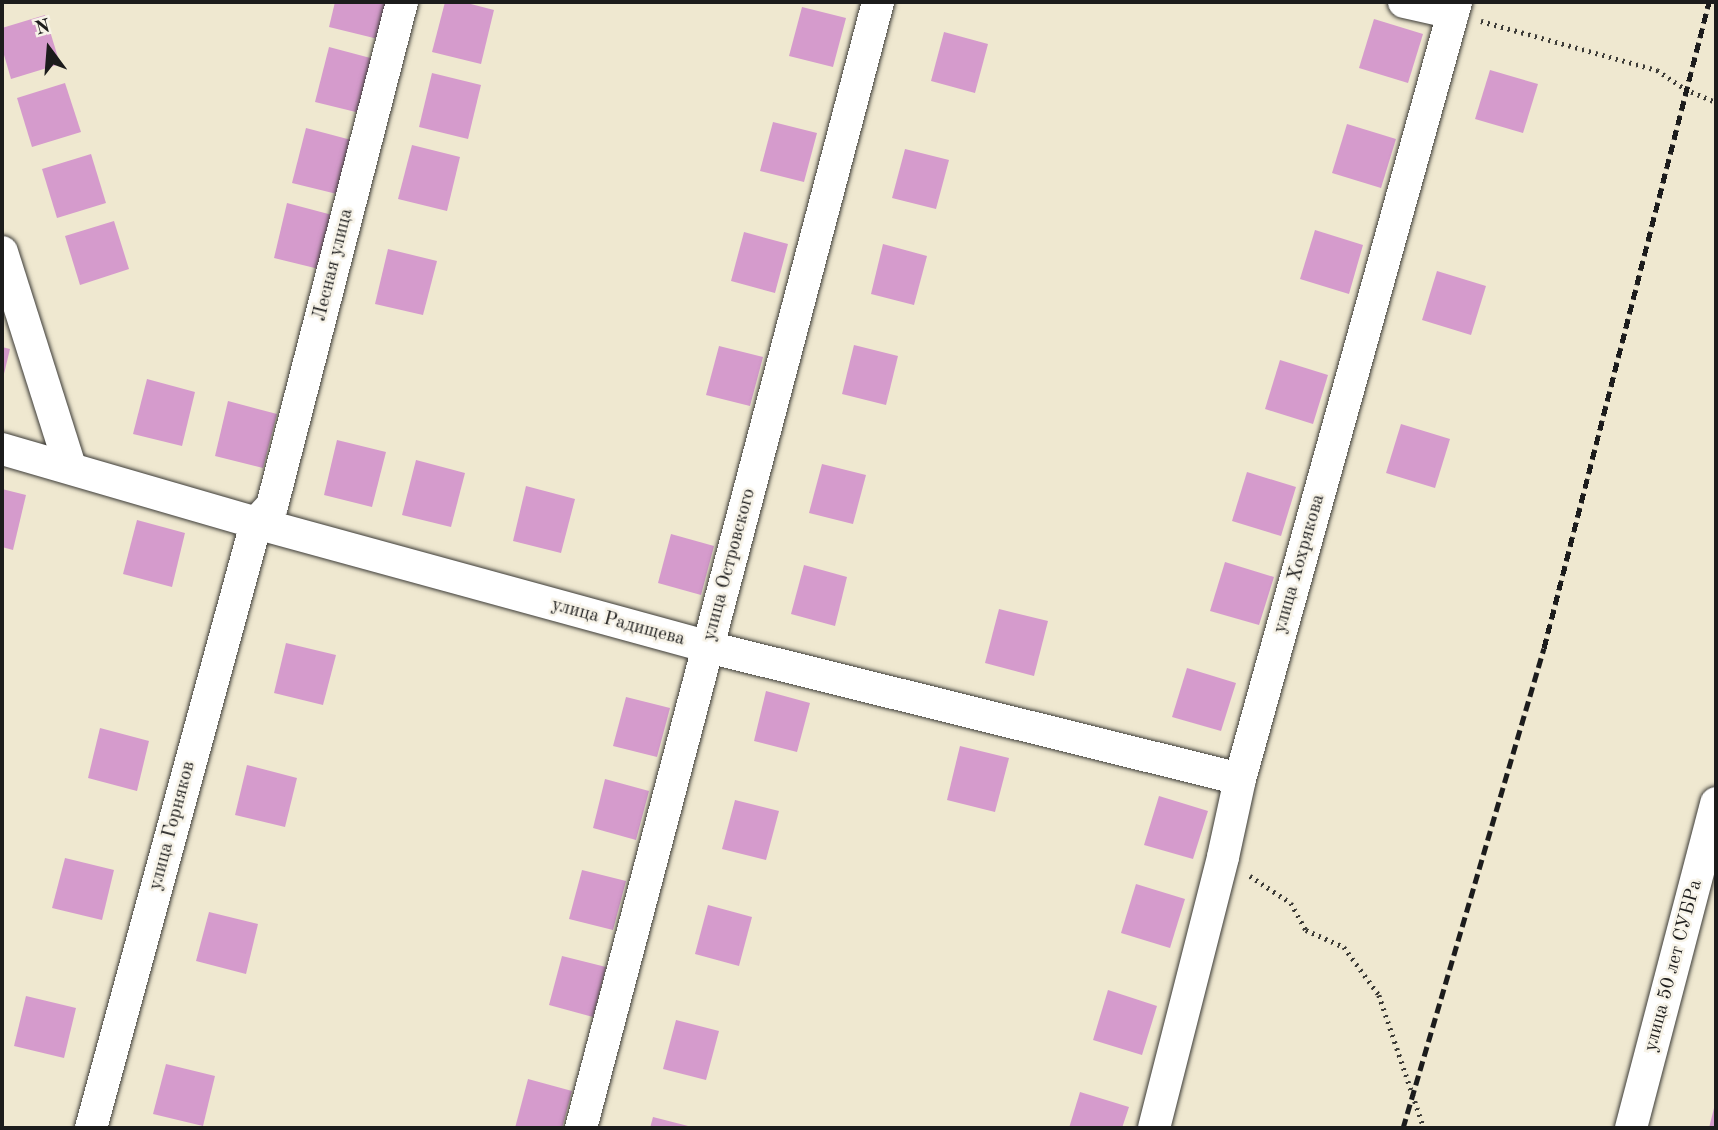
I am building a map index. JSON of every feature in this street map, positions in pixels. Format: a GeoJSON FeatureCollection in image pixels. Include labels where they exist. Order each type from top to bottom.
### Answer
{"type":"FeatureCollection","features":[{"type":"Feature","properties":{"kind":"street","name":"Лесная улица"},"geometry":{"type":"LineString","coordinates":[[256,523],[272,506],[402,2]]}},
{"type":"Feature","properties":{"kind":"street","name":"улица Островского"},"geometry":{"type":"LineString","coordinates":[[581,1128],[878,2]]}},
{"type":"Feature","properties":{"kind":"street"},"geometry":{"type":"LineString","coordinates":[[1404,2],[1454,8]]}},
{"type":"Feature","properties":{"kind":"street","name":"улица Хохрякова"},"geometry":{"type":"LineString","coordinates":[[1154,1128],[1223,858],[1240,779],[1454,8]]}},
{"type":"Feature","properties":{"kind":"street"},"geometry":{"type":"LineString","coordinates":[[2,252],[70,467]]}},
{"type":"Feature","properties":{"kind":"street","name":"улица Радищева"},"geometry":{"type":"LineString","coordinates":[[2,449],[256,523],[708,647],[1240,779]]}},
{"type":"Feature","properties":{"kind":"street","name":"улица Горняков"},"geometry":{"type":"LineString","coordinates":[[91,1128],[256,523]]}},
{"type":"Feature","properties":{"kind":"street","name":"улица 50 лет СУБРа"},"geometry":{"type":"LineString","coordinates":[[1631,1128],[1716,803]]}},
{"type":"Feature","properties":{"kind":"path"},"geometry":{"type":"LineString","coordinates":[[1454,8],[1657,70],[1685,89],[1716,102]]}},
{"type":"Feature","properties":{"kind":"path"},"geometry":{"type":"LineString","coordinates":[[1223,858],[1291,903],[1306,930],[1344,947],[1379,995],[1424,1128]]}},
{"type":"Feature","properties":{"kind":"building"},"geometry":{"type":"Polygon","coordinates":[[[335,2],[387,2],[378,39],[329,27],[335,2]]]}},
{"type":"Feature","properties":{"kind":"building"},"geometry":{"type":"Polygon","coordinates":[[[445,2],[463,2],[494,10],[481,64],[432,52],[445,2]]]}},
{"type":"Feature","properties":{"kind":"building"},"geometry":{"type":"Polygon","coordinates":[[[802,7],[846,18],[833,67],[789,56],[802,7]]]}},
{"type":"Feature","properties":{"kind":"building"},"geometry":{"type":"Polygon","coordinates":[[[45,15],[60,64],[11,79],[2,48],[2,28],[45,15]]]}},
{"type":"Feature","properties":{"kind":"building"},"geometry":{"type":"Polygon","coordinates":[[[1374,19],[1423,34],[1408,83],[1359,68],[1374,19]]]}},
{"type":"Feature","properties":{"kind":"building"},"geometry":{"type":"Polygon","coordinates":[[[944,32],[988,44],[975,93],[931,81],[944,32]]]}},
{"type":"Feature","properties":{"kind":"building"},"geometry":{"type":"Polygon","coordinates":[[[329,47],[378,60],[364,114],[315,102],[329,47]]]}},
{"type":"Feature","properties":{"kind":"building"},"geometry":{"type":"Polygon","coordinates":[[[1490,70],[1538,84],[1523,133],[1475,119],[1490,70]]]}},
{"type":"Feature","properties":{"kind":"building"},"geometry":{"type":"Polygon","coordinates":[[[432,73],[481,85],[468,139],[419,127],[432,73]]]}},
{"type":"Feature","properties":{"kind":"building"},"geometry":{"type":"Polygon","coordinates":[[[65,83],[81,132],[32,147],[17,98],[65,83]]]}},
{"type":"Feature","properties":{"kind":"building"},"geometry":{"type":"Polygon","coordinates":[[[773,122],[817,133],[804,182],[760,171],[773,122]]]}},
{"type":"Feature","properties":{"kind":"building"},"geometry":{"type":"Polygon","coordinates":[[[1347,124],[1396,139],[1381,188],[1332,173],[1347,124]]]}},
{"type":"Feature","properties":{"kind":"building"},"geometry":{"type":"Polygon","coordinates":[[[306,128],[355,141],[341,195],[292,183],[306,128]]]}},
{"type":"Feature","properties":{"kind":"building"},"geometry":{"type":"Polygon","coordinates":[[[412,145],[460,157],[447,211],[398,199],[412,145]]]}},
{"type":"Feature","properties":{"kind":"building"},"geometry":{"type":"Polygon","coordinates":[[[905,149],[949,160],[936,209],[892,198],[905,149]]]}},
{"type":"Feature","properties":{"kind":"building"},"geometry":{"type":"Polygon","coordinates":[[[91,154],[106,203],[57,218],[42,169],[91,154]]]}},
{"type":"Feature","properties":{"kind":"building"},"geometry":{"type":"Polygon","coordinates":[[[287,203],[336,216],[323,270],[274,258],[287,203]]]}},
{"type":"Feature","properties":{"kind":"building"},"geometry":{"type":"Polygon","coordinates":[[[114,221],[129,269],[80,285],[65,236],[114,221]]]}},
{"type":"Feature","properties":{"kind":"building"},"geometry":{"type":"Polygon","coordinates":[[[1315,230],[1363,245],[1349,294],[1300,279],[1315,230]]]}},
{"type":"Feature","properties":{"kind":"building"},"geometry":{"type":"Polygon","coordinates":[[[744,232],[788,244],[775,293],[731,281],[744,232]]]}},
{"type":"Feature","properties":{"kind":"building"},"geometry":{"type":"Polygon","coordinates":[[[883,244],[927,256],[914,305],[871,294],[883,244]]]}},
{"type":"Feature","properties":{"kind":"building"},"geometry":{"type":"Polygon","coordinates":[[[388,249],[437,261],[423,315],[375,304],[388,249]]]}},
{"type":"Feature","properties":{"kind":"building"},"geometry":{"type":"Polygon","coordinates":[[[1437,271],[1486,286],[1471,335],[1422,320],[1437,271]]]}},
{"type":"Feature","properties":{"kind":"building"},"geometry":{"type":"Polygon","coordinates":[[[854,345],[898,356],[886,405],[842,394],[854,345]]]}},
{"type":"Feature","properties":{"kind":"building"},"geometry":{"type":"Polygon","coordinates":[[[719,346],[763,357],[750,406],[706,395],[719,346]]]}},
{"type":"Feature","properties":{"kind":"building"},"geometry":{"type":"Polygon","coordinates":[[[2,347],[10,349],[3,378],[2,378],[2,347]]]}},
{"type":"Feature","properties":{"kind":"building"},"geometry":{"type":"Polygon","coordinates":[[[1280,360],[1328,375],[1313,424],[1265,409],[1280,360]]]}},
{"type":"Feature","properties":{"kind":"building"},"geometry":{"type":"Polygon","coordinates":[[[147,379],[195,392],[182,446],[133,434],[147,379]]]}},
{"type":"Feature","properties":{"kind":"building"},"geometry":{"type":"Polygon","coordinates":[[[228,401],[277,414],[263,468],[215,456],[228,401]]]}},
{"type":"Feature","properties":{"kind":"building"},"geometry":{"type":"Polygon","coordinates":[[[1401,424],[1450,439],[1435,488],[1386,473],[1401,424]]]}},
{"type":"Feature","properties":{"kind":"building"},"geometry":{"type":"Polygon","coordinates":[[[337,440],[386,452],[372,507],[324,495],[337,440]]]}},
{"type":"Feature","properties":{"kind":"building"},"geometry":{"type":"Polygon","coordinates":[[[416,460],[465,473],[451,527],[402,515],[416,460]]]}},
{"type":"Feature","properties":{"kind":"building"},"geometry":{"type":"Polygon","coordinates":[[[822,464],[866,475],[853,524],[809,513],[822,464]]]}},
{"type":"Feature","properties":{"kind":"building"},"geometry":{"type":"Polygon","coordinates":[[[1247,472],[1296,487],[1281,536],[1232,521],[1247,472]]]}},
{"type":"Feature","properties":{"kind":"building"},"geometry":{"type":"Polygon","coordinates":[[[526,486],[575,499],[561,553],[513,541],[526,486]]]}},
{"type":"Feature","properties":{"kind":"building"},"geometry":{"type":"Polygon","coordinates":[[[2,489],[26,495],[13,550],[2,547],[2,489]]]}},
{"type":"Feature","properties":{"kind":"building"},"geometry":{"type":"Polygon","coordinates":[[[137,520],[185,533],[172,587],[123,574],[137,520]]]}},
{"type":"Feature","properties":{"kind":"building"},"geometry":{"type":"Polygon","coordinates":[[[671,534],[714,546],[701,595],[658,583],[671,534]]]}},
{"type":"Feature","properties":{"kind":"building"},"geometry":{"type":"Polygon","coordinates":[[[1225,562],[1274,577],[1259,625],[1210,611],[1225,562]]]}},
{"type":"Feature","properties":{"kind":"building"},"geometry":{"type":"Polygon","coordinates":[[[804,565],[847,577],[835,626],[791,614],[804,565]]]}},
{"type":"Feature","properties":{"kind":"building"},"geometry":{"type":"Polygon","coordinates":[[[999,609],[1048,621],[1034,676],[985,663],[999,609]]]}},
{"type":"Feature","properties":{"kind":"building"},"geometry":{"type":"Polygon","coordinates":[[[286,643],[336,655],[323,705],[274,693],[286,643]]]}},
{"type":"Feature","properties":{"kind":"building"},"geometry":{"type":"Polygon","coordinates":[[[1187,668],[1236,683],[1221,731],[1172,717],[1187,668]]]}},
{"type":"Feature","properties":{"kind":"building"},"geometry":{"type":"Polygon","coordinates":[[[766,691],[810,703],[797,752],[754,741],[766,691]]]}},
{"type":"Feature","properties":{"kind":"building"},"geometry":{"type":"Polygon","coordinates":[[[626,697],[670,708],[657,757],[613,746],[626,697]]]}},
{"type":"Feature","properties":{"kind":"building"},"geometry":{"type":"Polygon","coordinates":[[[100,728],[149,741],[137,791],[88,778],[100,728]]]}},
{"type":"Feature","properties":{"kind":"building"},"geometry":{"type":"Polygon","coordinates":[[[960,746],[1009,758],[995,812],[947,800],[960,746]]]}},
{"type":"Feature","properties":{"kind":"building"},"geometry":{"type":"Polygon","coordinates":[[[247,765],[297,778],[285,827],[235,815],[247,765]]]}},
{"type":"Feature","properties":{"kind":"building"},"geometry":{"type":"Polygon","coordinates":[[[605,779],[649,791],[636,840],[593,828],[605,779]]]}},
{"type":"Feature","properties":{"kind":"building"},"geometry":{"type":"Polygon","coordinates":[[[1159,796],[1208,811],[1193,859],[1144,845],[1159,796]]]}},
{"type":"Feature","properties":{"kind":"building"},"geometry":{"type":"Polygon","coordinates":[[[735,800],[779,811],[766,860],[722,849],[735,800]]]}},
{"type":"Feature","properties":{"kind":"building"},"geometry":{"type":"Polygon","coordinates":[[[65,858],[114,870],[102,920],[52,908],[65,858]]]}},
{"type":"Feature","properties":{"kind":"building"},"geometry":{"type":"Polygon","coordinates":[[[582,870],[626,881],[613,930],[569,919],[582,870]]]}},
{"type":"Feature","properties":{"kind":"building"},"geometry":{"type":"Polygon","coordinates":[[[1136,884],[1185,899],[1170,948],[1121,933],[1136,884]]]}},
{"type":"Feature","properties":{"kind":"building"},"geometry":{"type":"Polygon","coordinates":[[[708,905],[752,917],[739,966],[695,954],[708,905]]]}},
{"type":"Feature","properties":{"kind":"building"},"geometry":{"type":"Polygon","coordinates":[[[209,912],[258,924],[246,974],[196,961],[209,912]]]}},
{"type":"Feature","properties":{"kind":"building"},"geometry":{"type":"Polygon","coordinates":[[[562,956],[606,967],[593,1017],[549,1005],[562,956]]]}},
{"type":"Feature","properties":{"kind":"building"},"geometry":{"type":"Polygon","coordinates":[[[1108,990],[1157,1006],[1142,1055],[1093,1040],[1108,990]]]}},
{"type":"Feature","properties":{"kind":"building"},"geometry":{"type":"Polygon","coordinates":[[[26,996],[76,1008],[64,1058],[14,1046],[26,996]]]}},
{"type":"Feature","properties":{"kind":"building"},"geometry":{"type":"Polygon","coordinates":[[[676,1020],[719,1031],[706,1080],[663,1069],[676,1020]]]}},
{"type":"Feature","properties":{"kind":"building"},"geometry":{"type":"Polygon","coordinates":[[[166,1064],[215,1076],[203,1126],[153,1114],[166,1064]]]}},
{"type":"Feature","properties":{"kind":"building"},"geometry":{"type":"Polygon","coordinates":[[[528,1079],[572,1091],[562,1128],[515,1128],[528,1079]]]}},
{"type":"Feature","properties":{"kind":"building"},"geometry":{"type":"Polygon","coordinates":[[[1080,1092],[1129,1107],[1122,1128],[1069,1128],[1080,1092]]]}},
{"type":"Feature","properties":{"kind":"building"},"geometry":{"type":"Polygon","coordinates":[[[1715,1104],[1716,1128],[1709,1128],[1715,1104]]]}},
{"type":"Feature","properties":{"kind":"building"},"geometry":{"type":"Polygon","coordinates":[[[653,1117],[692,1127],[692,1128],[650,1128],[653,1117]]]}},
{"type":"Feature","properties":{"kind":"railway"},"geometry":{"type":"LineString","coordinates":[[1403,1128],[1544,648],[1709,2]]}}]}
